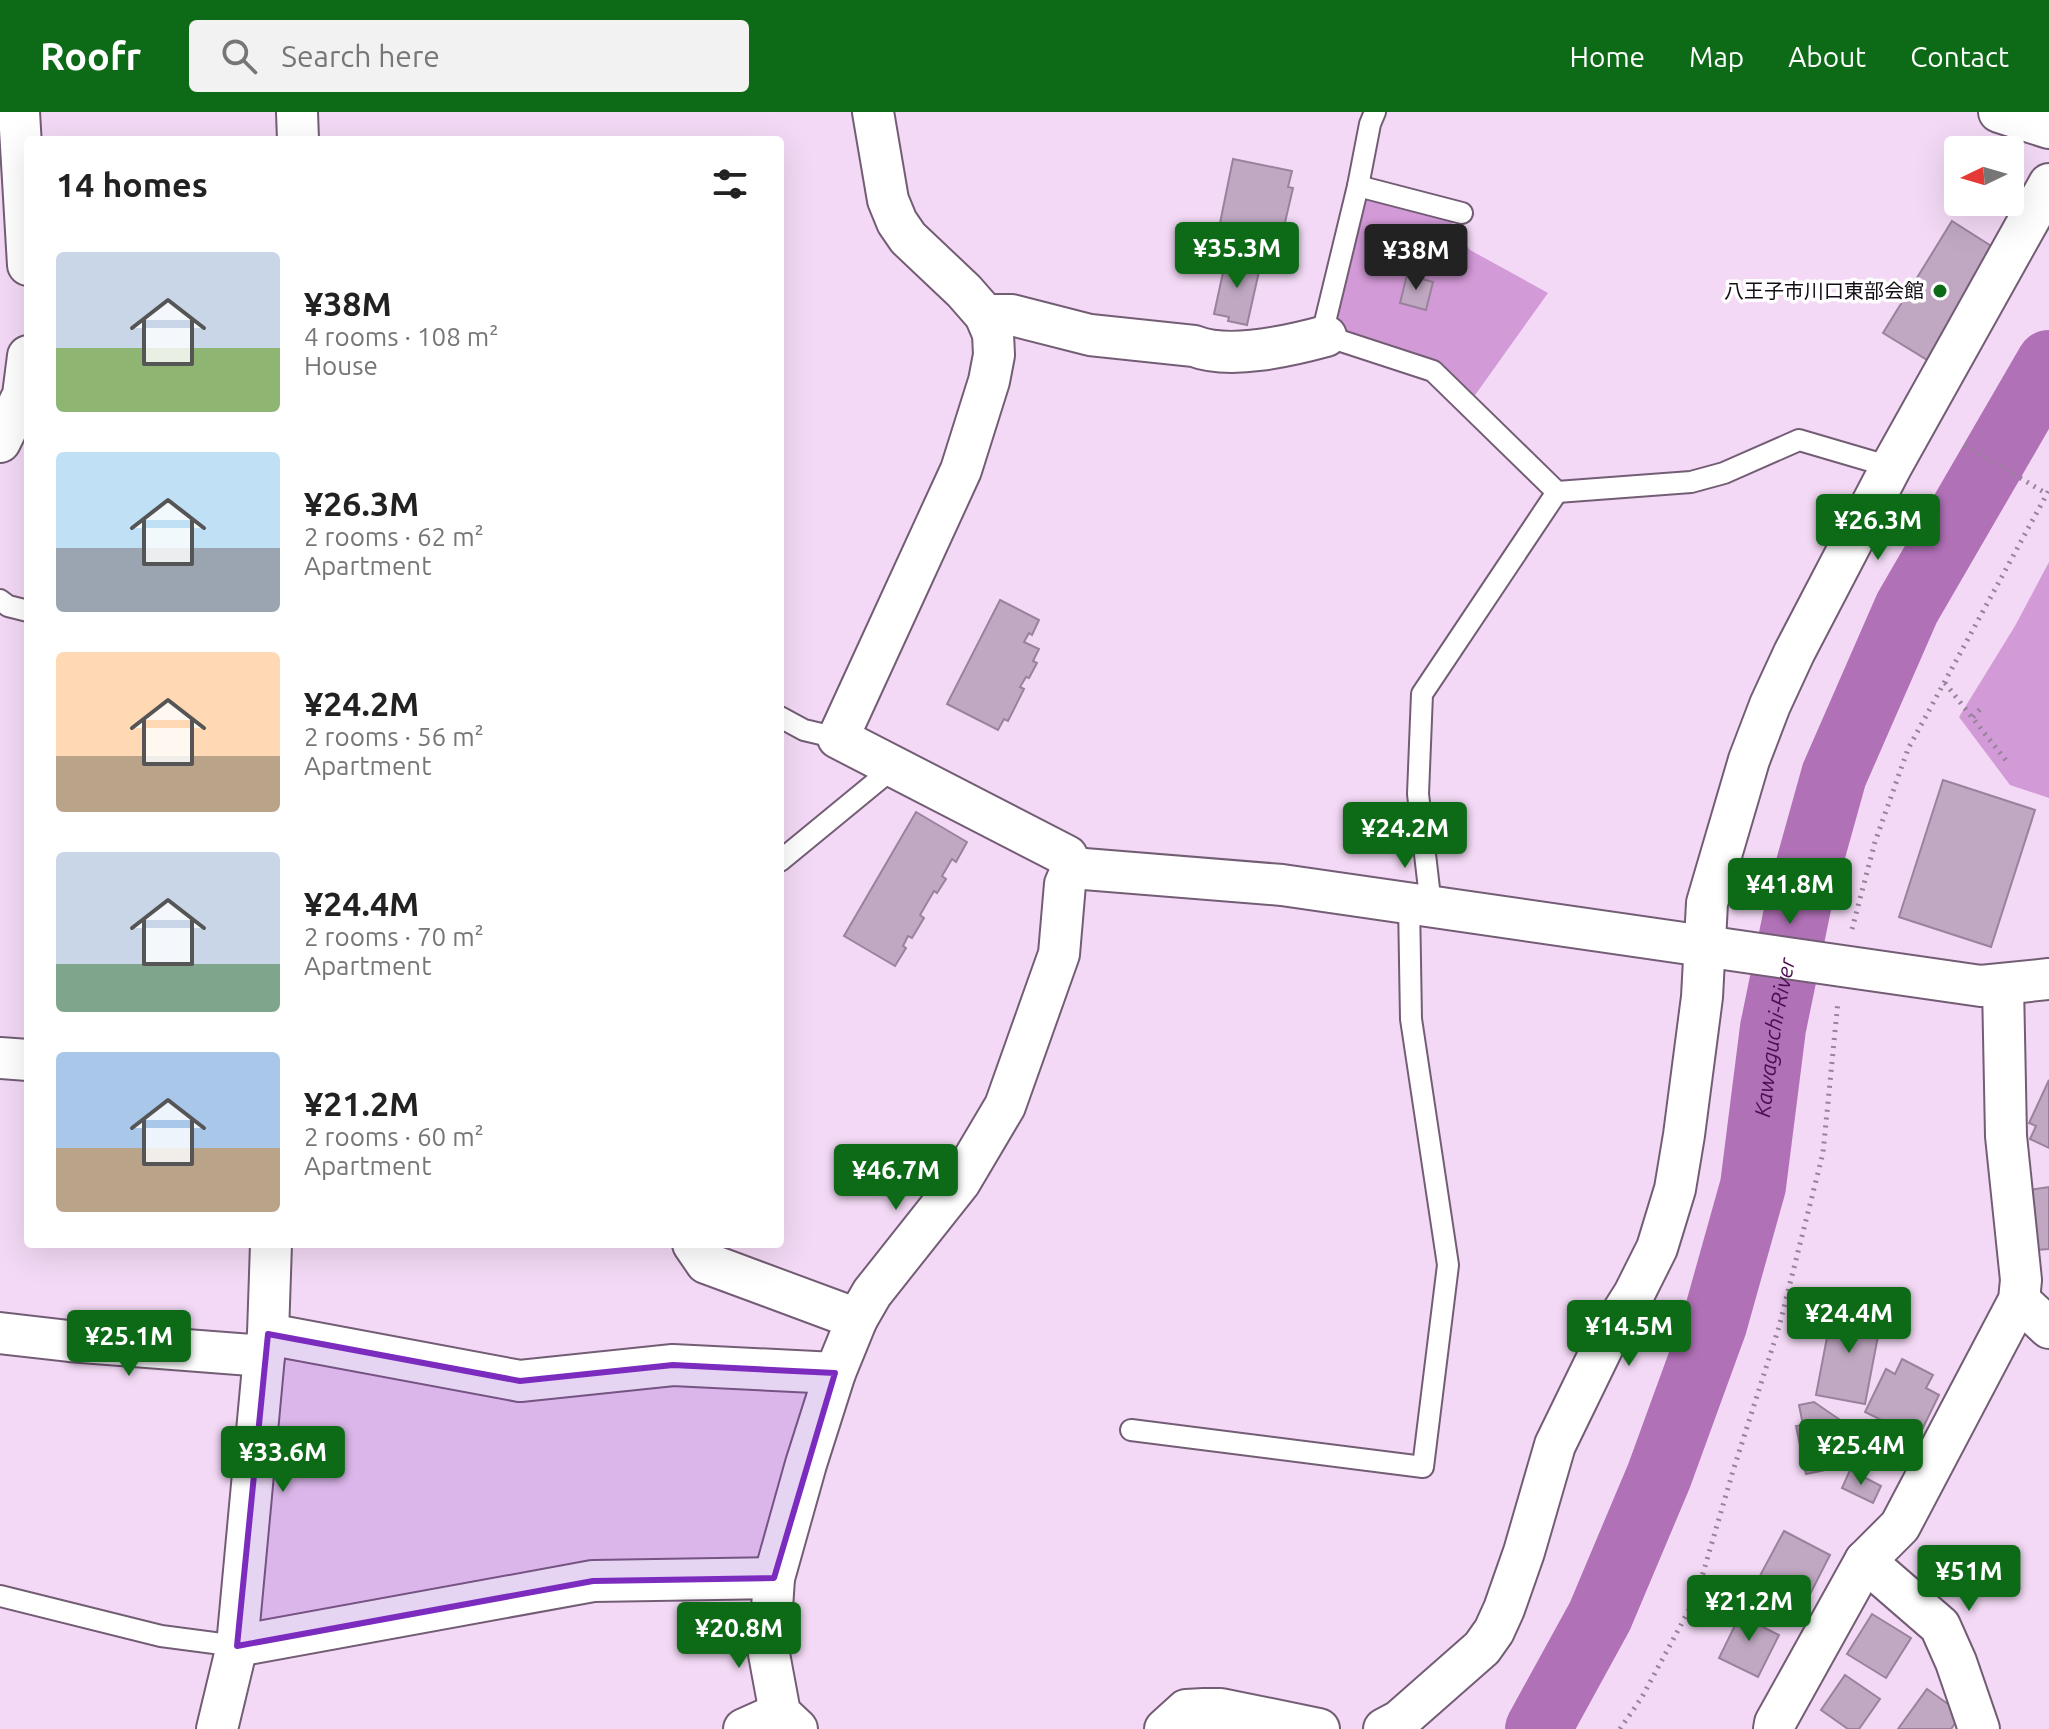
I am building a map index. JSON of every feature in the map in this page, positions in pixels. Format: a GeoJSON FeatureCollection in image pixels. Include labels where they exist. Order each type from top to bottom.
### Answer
{"type":"FeatureCollection","features":[{"type":"Feature","properties":{"kind":"street"},"geometry":{"type":"LineString","coordinates":[[19,112],[24,197]]}},
{"type":"Feature","properties":{"kind":"street"},"geometry":{"type":"LineString","coordinates":[[297,112],[298,136]]}},
{"type":"Feature","properties":{"kind":"street"},"geometry":{"type":"LineString","coordinates":[[744,1729],[789,1721],[769,1654],[774,1578],[835,1373],[857,1319],[872,1293],[960,1182],[1005,1106],[1059,954],[1065,884],[1072,868],[1067,856],[838,738],[961,470],[994,355],[993,334],[985,315],[908,238],[897,222],[888,200],[873,112]]}},
{"type":"Feature","properties":{"kind":"street"},"geometry":{"type":"LineString","coordinates":[[1999,112],[2049,128]]}},
{"type":"Feature","properties":{"kind":"street"},"geometry":{"type":"LineString","coordinates":[[1384,1729],[1399,1721],[1482,1648],[1504,1609],[1555,1445],[1610,1332],[1657,1248],[1675,1189],[1702,997],[1716,948],[1707,903],[1749,760],[1794,653],[1891,467],[2049,184]]}},
{"type":"Feature","properties":{"kind":"street"},"geometry":{"type":"LineString","coordinates":[[985,315],[1012,315],[1090,335],[1194,346],[1208,351],[1287,346],[1326,336]]}},
{"type":"Feature","properties":{"kind":"street"},"geometry":{"type":"LineString","coordinates":[[0,442],[24,387]]}},
{"type":"Feature","properties":{"kind":"street"},"geometry":{"type":"LineString","coordinates":[[1072,868],[1282,885],[1981,986],[2049,979]]}},
{"type":"Feature","properties":{"kind":"street"},"geometry":{"type":"LineString","coordinates":[[1774,1729],[1865,1561],[1900,1526],[2019,1300],[2021,1280],[2006,1136],[2003,985]]}},
{"type":"Feature","properties":{"kind":"street"},"geometry":{"type":"LineString","coordinates":[[0,1058],[24,1060]]}},
{"type":"Feature","properties":{"kind":"street"},"geometry":{"type":"LineString","coordinates":[[217,1729],[237,1646],[266,1345],[271,1248]]}},
{"type":"Feature","properties":{"kind":"street"},"geometry":{"type":"LineString","coordinates":[[696,1248],[706,1263],[857,1319]]}},
{"type":"Feature","properties":{"kind":"street"},"geometry":{"type":"LineString","coordinates":[[2019,1300],[2049,1328]]}},
{"type":"Feature","properties":{"kind":"street"},"geometry":{"type":"LineString","coordinates":[[0,1333],[69,1341],[266,1345],[520,1381],[673,1365],[835,1373]]}},
{"type":"Feature","properties":{"kind":"street"},"geometry":{"type":"LineString","coordinates":[[1865,1561],[1940,1626],[1979,1729]]}},
{"type":"Feature","properties":{"kind":"street"},"geometry":{"type":"LineString","coordinates":[[237,1646],[593,1581],[774,1578]]}},
{"type":"Feature","properties":{"kind":"street"},"geometry":{"type":"LineString","coordinates":[[1165,1729],[1186,1710],[1204,1709],[1221,1709],[1319,1729]]}},
{"type":"Feature","properties":{"kind":"lane"},"geometry":{"type":"LineString","coordinates":[[1375,112],[1325,322],[1326,336],[1433,371],[1557,492],[1691,482],[1724,473],[1799,440],[1891,467]]}},
{"type":"Feature","properties":{"kind":"lane"},"geometry":{"type":"LineString","coordinates":[[1358,186],[1462,213]]}},
{"type":"Feature","properties":{"kind":"lane"},"geometry":{"type":"LineString","coordinates":[[1131,1430],[1423,1467],[1448,1265],[1411,1019],[1420,905],[1418,794],[1422,694],[1557,492]]}},
{"type":"Feature","properties":{"kind":"lane"},"geometry":{"type":"LineString","coordinates":[[0,600],[8,606],[24,610]]}},
{"type":"Feature","properties":{"kind":"lane"},"geometry":{"type":"LineString","coordinates":[[784,719],[804,730],[838,738]]}},
{"type":"Feature","properties":{"kind":"lane"},"geometry":{"type":"LineString","coordinates":[[784,858],[881,778],[889,764]]}},
{"type":"Feature","properties":{"kind":"lane"},"geometry":{"type":"LineString","coordinates":[[0,1596],[161,1636],[237,1646]]}},
{"type":"Feature","properties":{"kind":"path"},"geometry":{"type":"LineString","coordinates":[[1620,1729],[1642,1697],[1696,1597],[1779,1327],[1823,1153],[1842,965],[1875,842],[1908,749],[2048,492],[1965,445]]}},
{"type":"Feature","properties":{"kind":"path"},"geometry":{"type":"LineString","coordinates":[[1945,683],[2008,763]]}},
{"type":"Feature","properties":{"kind":"path"},"geometry":{"type":"LineString","coordinates":[[1973,717],[1981,708]]}},
{"type":"Feature","properties":{"kind":"highlighted area"},"geometry":{"type":"Polygon","coordinates":[[[268,1334],[520,1381],[673,1365],[835,1373],[774,1578],[593,1581],[237,1646],[268,1334]]]}},
{"type":"Feature","properties":{"kind":"shaded area"},"geometry":{"type":"Polygon","coordinates":[[[1358,186],[1455,211],[1452,226],[1470,250],[1548,293],[1468,405],[1433,371],[1332,339],[1358,186]]]}},
{"type":"Feature","properties":{"kind":"shaded area"},"geometry":{"type":"Polygon","coordinates":[[[2049,562],[2049,798],[2010,785],[1959,717],[2015,626],[2049,562]]]}},
{"type":"Feature","properties":{"kind":"building"},"geometry":{"type":"Polygon","coordinates":[[[1233,159],[1292,171],[1288,187],[1293,188],[1283,231],[1279,231],[1278,235],[1220,223],[1233,159]]]}},
{"type":"Feature","properties":{"kind":"building","name":"八王子市川口東部会館"},"geometry":{"type":"Polygon","coordinates":[[[1952,221],[1996,249],[1929,361],[1883,333],[1952,221]]]}},
{"type":"Feature","properties":{"kind":"building"},"geometry":{"type":"Polygon","coordinates":[[[1227,254],[1240,257],[1239,262],[1260,267],[1247,325],[1214,314],[1227,254]]]}},
{"type":"Feature","properties":{"kind":"building"},"geometry":{"type":"Polygon","coordinates":[[[1407,275],[1433,282],[1426,310],[1400,303],[1407,275]]]}},
{"type":"Feature","properties":{"kind":"building"},"geometry":{"type":"Polygon","coordinates":[[[1000,600],[1039,620],[1032,635],[1029,633],[1024,642],[1039,649],[1033,661],[1037,663],[1020,687],[1024,689],[1008,721],[1004,719],[998,730],[947,704],[1000,600]]]}},
{"type":"Feature","properties":{"kind":"building"},"geometry":{"type":"Polygon","coordinates":[[[1943,780],[2035,810],[1991,947],[1899,917],[1943,780]]]}},
{"type":"Feature","properties":{"kind":"building"},"geometry":{"type":"Polygon","coordinates":[[[916,812],[967,842],[956,862],[952,859],[942,876],[946,879],[937,893],[934,891],[920,915],[924,918],[912,938],[908,936],[903,946],[906,948],[895,966],[844,936],[916,812]]]}},
{"type":"Feature","properties":{"kind":"building"},"geometry":{"type":"Polygon","coordinates":[[[2049,1080],[2049,1148],[2030,1139],[2036,1126],[2029,1123],[2049,1080]]]}},
{"type":"Feature","properties":{"kind":"building"},"geometry":{"type":"Polygon","coordinates":[[[2049,1187],[2049,1249],[2036,1250],[2029,1190],[2049,1187]]]}},
{"type":"Feature","properties":{"kind":"building"},"geometry":{"type":"Polygon","coordinates":[[[1833,1306],[1882,1315],[1865,1404],[1816,1395],[1833,1306]]]}},
{"type":"Feature","properties":{"kind":"building"},"geometry":{"type":"Polygon","coordinates":[[[1902,1359],[1933,1375],[1926,1388],[1939,1395],[1918,1438],[1865,1412],[1886,1369],[1895,1374],[1902,1359]]]}},
{"type":"Feature","properties":{"kind":"building"},"geometry":{"type":"Polygon","coordinates":[[[1814,1402],[1846,1424],[1828,1451],[1849,1465],[1806,1474],[1796,1426],[1803,1425],[1799,1405],[1814,1402]]]}},
{"type":"Feature","properties":{"kind":"building"},"geometry":{"type":"Polygon","coordinates":[[[1850,1470],[1881,1486],[1873,1503],[1842,1488],[1850,1470]]]}},
{"type":"Feature","properties":{"kind":"building"},"geometry":{"type":"Polygon","coordinates":[[[1784,1531],[1830,1555],[1802,1610],[1755,1585],[1784,1531]]]}},
{"type":"Feature","properties":{"kind":"building"},"geometry":{"type":"Polygon","coordinates":[[[1744,1607],[1765,1618],[1761,1626],[1779,1635],[1758,1677],[1719,1658],[1744,1607]]]}},
{"type":"Feature","properties":{"kind":"building"},"geometry":{"type":"Polygon","coordinates":[[[1872,1614],[1911,1638],[1886,1678],[1847,1654],[1872,1614]]]}},
{"type":"Feature","properties":{"kind":"building"},"geometry":{"type":"Polygon","coordinates":[[[1845,1675],[1880,1699],[1859,1729],[1848,1729],[1821,1710],[1845,1675]]]}},
{"type":"Feature","properties":{"kind":"building"},"geometry":{"type":"Polygon","coordinates":[[[1927,1689],[1962,1714],[1951,1729],[1898,1729],[1927,1689]]]}},
{"type":"Feature","properties":{"kind":"waterway","name":"Kawaguchi-River"},"geometry":{"type":"LineString","coordinates":[[1538,1729],[1600,1616],[1659,1476],[1714,1325],[1753,1186],[1773,1028],[1800,897],[1834,775],[1907,608],[2049,363]]}},
{"type":"Feature","properties":{"kind":"place","name":"八王子市川口東部会館"},"geometry":{"type":"Point","coordinates":[1940,291]}}]}
